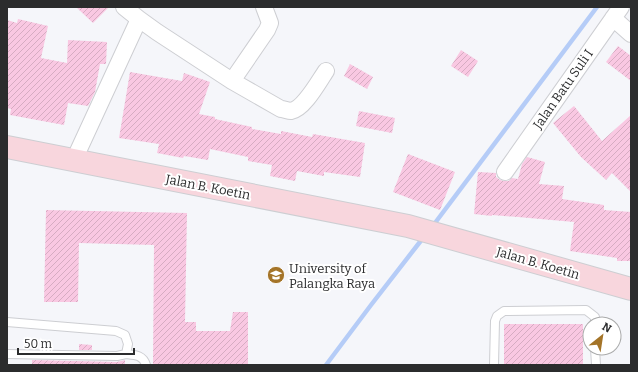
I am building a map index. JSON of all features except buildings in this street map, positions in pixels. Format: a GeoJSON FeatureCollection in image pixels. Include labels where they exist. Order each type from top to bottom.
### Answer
{"type":"FeatureCollection","features":[{"type":"Feature","properties":{"kind":"street"},"geometry":{"type":"LineString","coordinates":[[124,7],[157,32],[232,82],[282,109],[290,111],[300,107],[326,71]]}},
{"type":"Feature","properties":{"kind":"street"},"geometry":{"type":"LineString","coordinates":[[232,82],[267,30],[270,23],[264,7]]}},
{"type":"Feature","properties":{"kind":"street"},"geometry":{"type":"LineString","coordinates":[[617,12],[631,34]]}},
{"type":"Feature","properties":{"kind":"street","name":"Jalan Batu Suli I"},"geometry":{"type":"LineString","coordinates":[[505,172],[617,12]]}},
{"type":"Feature","properties":{"kind":"street"},"geometry":{"type":"LineString","coordinates":[[74,160],[139,19]]}},
{"type":"Feature","properties":{"kind":"street","name":"Jalan B. Koetin"},"geometry":{"type":"LineString","coordinates":[[7,147],[408,226],[631,289]]}},
{"type":"Feature","properties":{"kind":"lane"},"geometry":{"type":"LineString","coordinates":[[494,365],[495,321],[497,316],[504,311],[586,310],[594,316]]}},
{"type":"Feature","properties":{"kind":"lane"},"geometry":{"type":"LineString","coordinates":[[7,322],[116,331],[125,335],[128,344],[126,354]]}},
{"type":"Feature","properties":{"kind":"lane"},"geometry":{"type":"LineString","coordinates":[[7,354],[117,356],[126,354],[139,356],[143,359],[146,365]]}},
{"type":"Feature","properties":{"kind":"waterway"},"geometry":{"type":"LineString","coordinates":[[432,227],[597,7]]}},
{"type":"Feature","properties":{"kind":"waterway"},"geometry":{"type":"LineString","coordinates":[[326,365],[423,238]]}},
{"type":"Feature","properties":{"kind":"place","name":"University of Palangka Raya"},"geometry":{"type":"Point","coordinates":[276,275]}}]}
